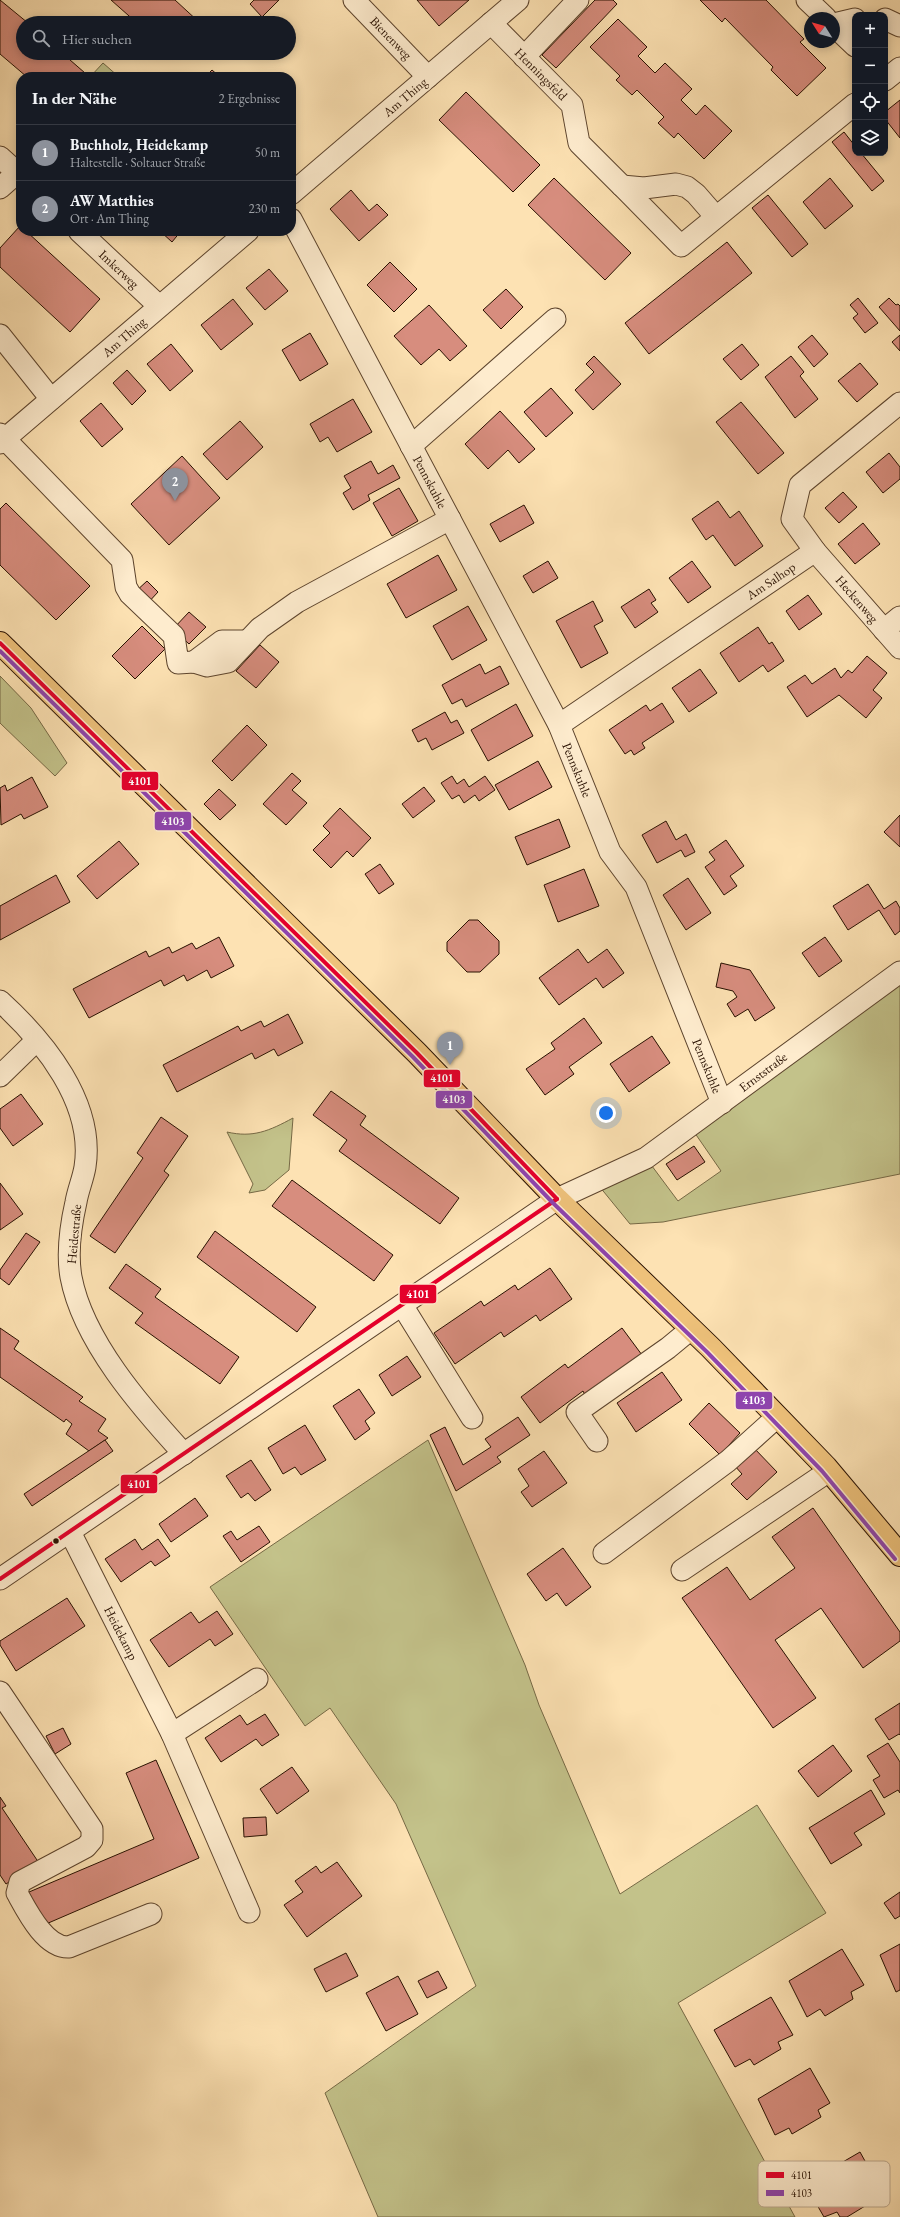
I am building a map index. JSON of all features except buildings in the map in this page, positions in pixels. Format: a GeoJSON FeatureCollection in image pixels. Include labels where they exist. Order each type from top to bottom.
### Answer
{"type":"FeatureCollection","features":[{"type":"Feature","properties":{"kind":"main road"},"geometry":{"type":"LineString","coordinates":[[0,643],[417,1053],[557,1199],[691,1329],[777,1417],[830,1472],[897,1546]]}},
{"type":"Feature","properties":{"kind":"street","name":"Bienenweg"},"geometry":{"type":"LineString","coordinates":[[354,0],[428,77]]}},
{"type":"Feature","properties":{"kind":"street","name":"Am Thing"},"geometry":{"type":"LineString","coordinates":[[296,190],[518,0]]}},
{"type":"Feature","properties":{"kind":"street"},"geometry":{"type":"LineString","coordinates":[[524,57],[578,0]]}},
{"type":"Feature","properties":{"kind":"street"},"geometry":{"type":"LineString","coordinates":[[807,0],[820,12]]}},
{"type":"Feature","properties":{"kind":"street"},"geometry":{"type":"LineString","coordinates":[[888,20],[900,26]]}},
{"type":"Feature","properties":{"kind":"street"},"geometry":{"type":"LineString","coordinates":[[840,24],[852,21]]}},
{"type":"Feature","properties":{"kind":"street","name":"Henningsfeld"},"geometry":{"type":"LineString","coordinates":[[491,23],[572,105],[579,144],[681,246],[852,106]]}},
{"type":"Feature","properties":{"kind":"street"},"geometry":{"type":"LineString","coordinates":[[840,31],[852,43]]}},
{"type":"Feature","properties":{"kind":"street"},"geometry":{"type":"LineString","coordinates":[[0,157],[16,171]]}},
{"type":"Feature","properties":{"kind":"street"},"geometry":{"type":"LineString","coordinates":[[0,188],[16,176]]}},
{"type":"Feature","properties":{"kind":"street"},"geometry":{"type":"LineString","coordinates":[[622,186],[644,188],[676,184],[687,187],[696,194],[716,217]]}},
{"type":"Feature","properties":{"kind":"street","name":"Pennskuhle"},"geometry":{"type":"LineString","coordinates":[[296,228],[559,725],[610,852],[636,887],[722,1103]]}},
{"type":"Feature","properties":{"kind":"street","name":"Imkerweg"},"geometry":{"type":"LineString","coordinates":[[84,236],[159,306]]}},
{"type":"Feature","properties":{"kind":"street","name":"Am Thing"},"geometry":{"type":"LineString","coordinates":[[1,439],[51,399],[242,236]]}},
{"type":"Feature","properties":{"kind":"street","name":"Pennskuhle"},"geometry":{"type":"LineString","coordinates":[[411,446],[555,319]]}},
{"type":"Feature","properties":{"kind":"street"},"geometry":{"type":"LineString","coordinates":[[0,335],[51,399]]}},
{"type":"Feature","properties":{"kind":"street"},"geometry":{"type":"LineString","coordinates":[[815,551],[792,519],[800,485],[900,403]]}},
{"type":"Feature","properties":{"kind":"street"},"geometry":{"type":"LineString","coordinates":[[1,439],[122,560],[126,587],[130,594],[174,636],[178,663],[194,662],[207,666],[228,662],[247,641],[276,616],[310,594],[450,519]]}},
{"type":"Feature","properties":{"kind":"street","name":"Heckenweg"},"geometry":{"type":"LineString","coordinates":[[815,551],[900,648]]}},
{"type":"Feature","properties":{"kind":"street","name":"Am Salhop"},"geometry":{"type":"LineString","coordinates":[[559,725],[815,551]]}},
{"type":"Feature","properties":{"kind":"street"},"geometry":{"type":"LineString","coordinates":[[884,630],[900,617]]}},
{"type":"Feature","properties":{"kind":"street","name":"Ernststraße"},"geometry":{"type":"LineString","coordinates":[[557,1199],[646,1158],[857,1002],[900,972]]}},
{"type":"Feature","properties":{"kind":"street","name":"Heidestraße"},"geometry":{"type":"LineString","coordinates":[[0,1000],[37,1040],[71,1090],[80,1113],[86,1137],[85,1166],[75,1203],[70,1242],[71,1276],[78,1301],[89,1327],[126,1386],[150,1417],[184,1454]]}},
{"type":"Feature","properties":{"kind":"street"},"geometry":{"type":"LineString","coordinates":[[0,1076],[37,1040]]}},
{"type":"Feature","properties":{"kind":"street"},"geometry":{"type":"LineString","coordinates":[[0,1579],[557,1199]]}},
{"type":"Feature","properties":{"kind":"street"},"geometry":{"type":"LineString","coordinates":[[402,1305],[472,1418]]}},
{"type":"Feature","properties":{"kind":"street"},"geometry":{"type":"LineString","coordinates":[[597,1441],[578,1412],[668,1348],[691,1329]]}},
{"type":"Feature","properties":{"kind":"street"},"geometry":{"type":"LineString","coordinates":[[604,1553],[728,1461],[777,1417]]}},
{"type":"Feature","properties":{"kind":"street"},"geometry":{"type":"LineString","coordinates":[[682,1570],[830,1472]]}},
{"type":"Feature","properties":{"kind":"street","name":"Heidekamp"},"geometry":{"type":"LineString","coordinates":[[70,1532],[172,1734],[249,1912]]}},
{"type":"Feature","properties":{"kind":"street"},"geometry":{"type":"LineString","coordinates":[[172,1734],[257,1679]]}},
{"type":"Feature","properties":{"kind":"street"},"geometry":{"type":"LineString","coordinates":[[0,1692],[92,1829],[92,1840],[86,1846],[20,1882],[17,1893],[32,1920],[48,1938],[65,1947],[69,1947],[151,1914]]}},
{"type":"Feature","properties":{"kind":"shaded area"},"geometry":{"type":"Polygon","coordinates":[[[103,63],[113,72],[95,72],[103,63]]]}},
{"type":"Feature","properties":{"kind":"shaded area"},"geometry":{"type":"Polygon","coordinates":[[[0,676],[31,708],[67,763],[55,776],[0,723],[0,676]]]}},
{"type":"Feature","properties":{"kind":"shaded area"},"geometry":{"type":"Polygon","coordinates":[[[900,972],[900,1174],[663,1222],[630,1224],[595,1181],[646,1158],[678,1201],[721,1171],[690,1126],[900,972]]]}},
{"type":"Feature","properties":{"kind":"shaded area"},"geometry":{"type":"Polygon","coordinates":[[[293,1118],[289,1170],[265,1190],[249,1193],[253,1184],[227,1132],[236,1134],[253,1134],[276,1127],[293,1118]]]}},
{"type":"Feature","properties":{"kind":"shaded area"},"geometry":{"type":"Polygon","coordinates":[[[428,1440],[525,1665],[539,1705],[620,1894],[757,1805],[826,1913],[678,2003],[764,2161],[758,2161],[758,2207],[790,2207],[795,2217],[378,2217],[325,2093],[476,1986],[396,1804],[330,1708],[305,1726],[210,1587],[428,1440]]]}},
{"type":"Feature","properties":{"kind":"transit line","name":"4101"},"geometry":{"type":"LineString","coordinates":[[0,643],[417,1053],[557,1199]]}},
{"type":"Feature","properties":{"kind":"transit line","name":"4103"},"geometry":{"type":"LineString","coordinates":[[0,651],[413,1057],[553,1203],[707,1352],[822,1471],[895,1559]]}},
{"type":"Feature","properties":{"kind":"transit line","name":"4101"},"geometry":{"type":"LineString","coordinates":[[0,1579],[557,1199]]}},
{"type":"Feature","properties":{"kind":"place","name":"AW Matthies"},"geometry":{"type":"Point","coordinates":[175,501]}},
{"type":"Feature","properties":{"kind":"place","name":"Buchholz, Heidekamp"},"geometry":{"type":"Point","coordinates":[450,1065]}}]}
